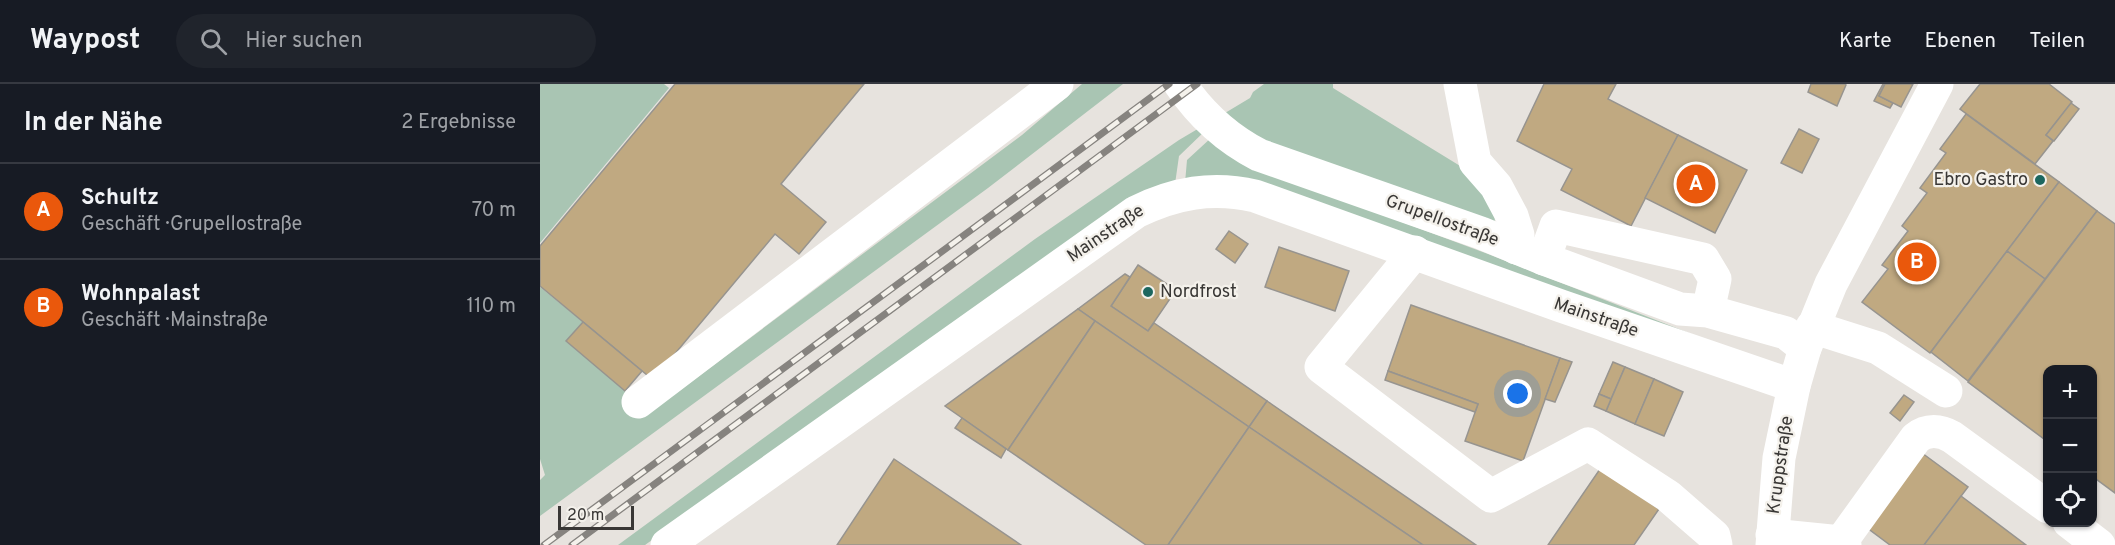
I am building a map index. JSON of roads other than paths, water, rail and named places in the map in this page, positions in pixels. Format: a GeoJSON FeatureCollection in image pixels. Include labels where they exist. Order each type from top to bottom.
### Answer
{"type":"FeatureCollection","features":[{"type":"Feature","properties":{"kind":"street"},"geometry":{"type":"LineString","coordinates":[[638,402],[1057,84]]}},
{"type":"Feature","properties":{"kind":"street","name":"Grupellostraße"},"geometry":{"type":"LineString","coordinates":[[1180,84],[1210,122],[1237,144],[1259,156],[1694,310],[1809,337]]}},
{"type":"Feature","properties":{"kind":"street"},"geometry":{"type":"LineString","coordinates":[[1460,84],[1475,162],[1496,186],[1512,216],[1518,235],[1530,253],[1556,226],[1703,259],[1715,279],[1694,310]]}},
{"type":"Feature","properties":{"kind":"street"},"geometry":{"type":"LineString","coordinates":[[1794,386],[1809,337],[1831,284],[1937,84]]}},
{"type":"Feature","properties":{"kind":"street","name":"Mainstraße"},"geometry":{"type":"LineString","coordinates":[[667,545],[1136,212],[1154,203],[1190,192],[1234,191],[1256,196],[1794,386]]}},
{"type":"Feature","properties":{"kind":"street"},"geometry":{"type":"LineString","coordinates":[[1414,252],[1321,367],[1491,496],[1588,444],[1668,496],[1714,536],[1716,545]]}},
{"type":"Feature","properties":{"kind":"street","name":"Grupellostraße"},"geometry":{"type":"LineString","coordinates":[[1694,310],[1713,358]]}},
{"type":"Feature","properties":{"kind":"street"},"geometry":{"type":"LineString","coordinates":[[1713,358],[1725,349],[1739,344],[1760,344],[1787,349],[1809,337],[1878,348],[1946,391]]}},
{"type":"Feature","properties":{"kind":"street","name":"Kruppstraße"},"geometry":{"type":"LineString","coordinates":[[1772,540],[1779,458],[1794,386]]}},
{"type":"Feature","properties":{"kind":"street"},"geometry":{"type":"LineString","coordinates":[[1772,540],[1843,543],[1916,438],[1929,432],[1940,432],[1952,437],[2043,503]]}},
{"type":"Feature","properties":{"kind":"street"},"geometry":{"type":"LineString","coordinates":[[2076,527],[2099,545]]}},
{"type":"Feature","properties":{"kind":"railway"},"geometry":{"type":"LineString","coordinates":[[544,545],[1169,84]]}},
{"type":"Feature","properties":{"kind":"railway"},"geometry":{"type":"LineString","coordinates":[[572,545],[1197,84]]}},
{"type":"Feature","properties":{"kind":"place","name":"Ebro Gastro"},"geometry":{"type":"Point","coordinates":[2040,180]}},
{"type":"Feature","properties":{"kind":"place","name":"Schultz"},"geometry":{"type":"Point","coordinates":[1696,184]}},
{"type":"Feature","properties":{"kind":"place","name":"Wohnpalast"},"geometry":{"type":"Point","coordinates":[1917,262]}},
{"type":"Feature","properties":{"kind":"place","name":"Nordfrost"},"geometry":{"type":"Point","coordinates":[1148,292]}}]}
